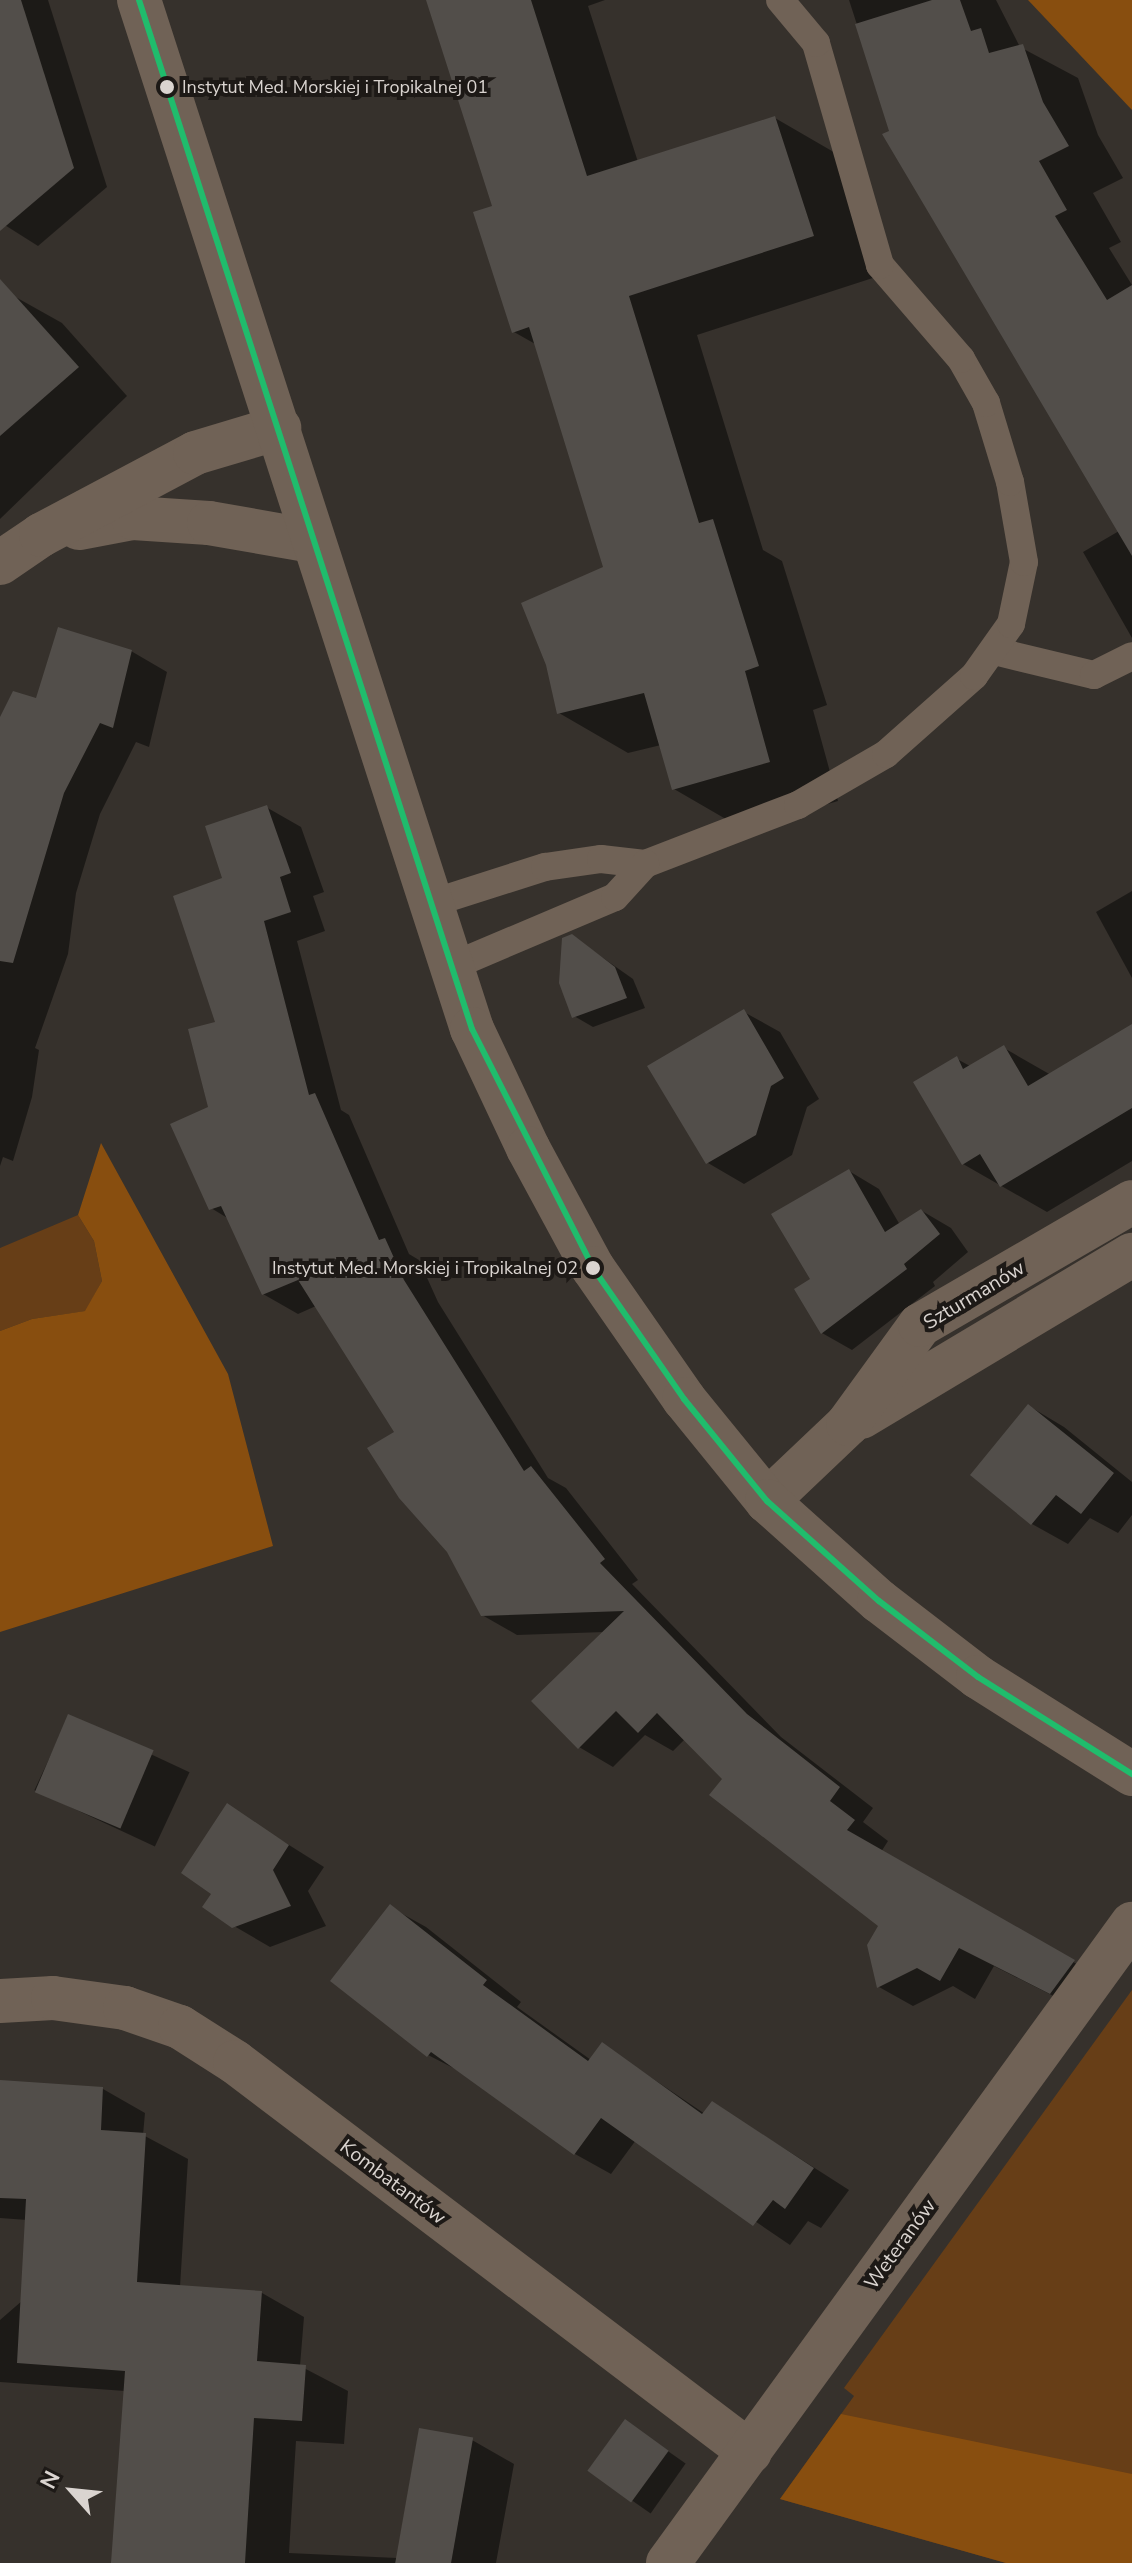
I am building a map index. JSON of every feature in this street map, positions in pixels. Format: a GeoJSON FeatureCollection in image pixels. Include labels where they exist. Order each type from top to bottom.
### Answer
{"type":"FeatureCollection","features":[{"type":"Feature","properties":{"kind":"street"},"geometry":{"type":"LineString","coordinates":[[139,0],[279,428],[312,541],[429,904],[472,1029],[521,1135],[593,1268],[684,1399],[767,1501],[879,1601],[978,1677],[1132,1774]]}},
{"type":"Feature","properties":{"kind":"street"},"geometry":{"type":"LineString","coordinates":[[0,563],[41,535],[195,453],[279,428]]}},
{"type":"Feature","properties":{"kind":"street"},"geometry":{"type":"LineString","coordinates":[[41,535],[133,518],[209,523],[312,541]]}},
{"type":"Feature","properties":{"kind":"street","name":"Szturmanów"},"geometry":{"type":"LineString","coordinates":[[767,1501],[848,1424],[920,1325],[1132,1202]]}},
{"type":"Feature","properties":{"kind":"street","name":"Szturmanów"},"geometry":{"type":"LineString","coordinates":[[848,1424],[1132,1255]]}},
{"type":"Feature","properties":{"kind":"street","name":"Weteranów"},"geometry":{"type":"LineString","coordinates":[[668,2563],[1132,1924]]}},
{"type":"Feature","properties":{"kind":"street","name":"Kombatantów"},"geometry":{"type":"LineString","coordinates":[[0,2001],[53,1998],[125,2008],[180,2027],[235,2062],[750,2452]]}},
{"type":"Feature","properties":{"kind":"lane"},"geometry":{"type":"LineString","coordinates":[[429,904],[545,867],[601,859],[645,864],[772,817],[886,754],[974,676],[994,651],[1020,600],[1024,562],[1010,482],[986,403],[961,359],[880,265],[816,43],[780,0]]}},
{"type":"Feature","properties":{"kind":"lane"},"geometry":{"type":"LineString","coordinates":[[994,651],[1094,675],[1132,656]]}},
{"type":"Feature","properties":{"kind":"lane"},"geometry":{"type":"LineString","coordinates":[[450,967],[615,897],[645,864]]}},
{"type":"Feature","properties":{"kind":"shaded area"},"geometry":{"type":"Polygon","coordinates":[[[1028,0],[1132,0],[1132,110],[1028,0]]]}},
{"type":"Feature","properties":{"kind":"shaded area"},"geometry":{"type":"Polygon","coordinates":[[[101,1143],[228,1374],[273,1546],[0,1632],[0,1331],[32,1319],[85,1311],[102,1281],[94,1241],[78,1215],[101,1143]]]}},
{"type":"Feature","properties":{"kind":"shaded area"},"geometry":{"type":"Polygon","coordinates":[[[78,1215],[94,1241],[102,1281],[86,1311],[32,1319],[0,1331],[0,1248],[78,1215]]]}},
{"type":"Feature","properties":{"kind":"shaded area"},"geometry":{"type":"Polygon","coordinates":[[[1132,1990],[1132,2563],[1006,2563],[780,2499],[854,2396],[844,2388],[1132,1990]]]}},
{"type":"Feature","properties":{"kind":"shaded area"},"geometry":{"type":"Polygon","coordinates":[[[841,2414],[1132,2474],[1132,2563],[1006,2563],[780,2499],[841,2414]]]}},
{"type":"Feature","properties":{"kind":"building"},"geometry":{"type":"Polygon","coordinates":[[[0,0],[21,0],[74,168],[0,231],[0,0]]]}},
{"type":"Feature","properties":{"kind":"building"},"geometry":{"type":"Polygon","coordinates":[[[426,0],[531,0],[587,176],[775,116],[814,236],[629,296],[699,523],[713,519],[759,666],[745,671],[770,762],[672,790],[644,693],[557,714],[546,665],[521,603],[603,567],[529,327],[512,333],[473,212],[492,206],[426,0]]]}},
{"type":"Feature","properties":{"kind":"building"},"geometry":{"type":"Polygon","coordinates":[[[932,0],[960,0],[971,31],[981,28],[989,53],[1023,44],[1043,102],[1069,146],[1039,161],[1067,210],[1055,216],[1107,300],[1132,285],[1132,556],[882,134],[889,131],[855,24],[932,0]]]}},
{"type":"Feature","properties":{"kind":"building"},"geometry":{"type":"Polygon","coordinates":[[[0,279],[79,367],[0,436],[0,279]]]}},
{"type":"Feature","properties":{"kind":"building"},"geometry":{"type":"Polygon","coordinates":[[[58,627],[132,650],[113,728],[100,723],[64,793],[13,963],[0,961],[0,717],[13,691],[36,698],[58,627]]]}},
{"type":"Feature","properties":{"kind":"building"},"geometry":{"type":"Polygon","coordinates":[[[267,805],[291,873],[280,877],[291,912],[264,921],[309,1095],[315,1093],[379,1240],[385,1238],[404,1280],[524,1471],[531,1466],[605,1559],[600,1563],[747,1714],[840,1787],[830,1801],[855,1820],[847,1830],[1075,1960],[1050,1994],[959,1948],[940,1981],[917,1968],[877,1988],[867,1945],[878,1926],[709,1795],[722,1779],[657,1713],[638,1733],[616,1711],[578,1749],[531,1701],[624,1611],[481,1616],[447,1552],[399,1498],[367,1448],[394,1432],[298,1280],[262,1295],[221,1206],[209,1210],[170,1124],[208,1107],[188,1029],[215,1022],[173,896],[222,878],[205,826],[267,805]]]}},
{"type":"Feature","properties":{"kind":"building"},"geometry":{"type":"Polygon","coordinates":[[[572,934],[615,967],[627,998],[572,1018],[559,983],[562,938],[572,934]]]}},
{"type":"Feature","properties":{"kind":"building"},"geometry":{"type":"Polygon","coordinates":[[[744,1009],[784,1078],[771,1086],[756,1135],[706,1164],[647,1066],[744,1009]]]}},
{"type":"Feature","properties":{"kind":"building"},"geometry":{"type":"Polygon","coordinates":[[[1132,1024],[1132,1108],[1000,1187],[980,1154],[962,1165],[913,1082],[957,1056],[963,1069],[1004,1045],[1028,1086],[1132,1024]]]}},
{"type":"Feature","properties":{"kind":"building"},"geometry":{"type":"Polygon","coordinates":[[[849,1169],[885,1232],[921,1209],[940,1234],[904,1264],[907,1269],[821,1334],[794,1289],[810,1279],[771,1214],[849,1169]]]}},
{"type":"Feature","properties":{"kind":"building"},"geometry":{"type":"Polygon","coordinates":[[[1028,1404],[1114,1473],[1081,1514],[1056,1495],[1031,1525],[970,1475],[1028,1404]]]}},
{"type":"Feature","properties":{"kind":"building"},"geometry":{"type":"Polygon","coordinates":[[[68,1714],[154,1750],[120,1829],[35,1792],[68,1714]]]}},
{"type":"Feature","properties":{"kind":"building"},"geometry":{"type":"Polygon","coordinates":[[[227,1803],[289,1845],[273,1870],[291,1906],[232,1928],[202,1907],[211,1894],[181,1873],[227,1803]]]}},
{"type":"Feature","properties":{"kind":"building"},"geometry":{"type":"Polygon","coordinates":[[[390,1904],[487,1980],[483,1985],[588,2061],[602,2042],[702,2114],[712,2101],[814,2168],[785,2209],[773,2200],[753,2226],[601,2118],[574,2155],[431,2052],[427,2057],[330,1981],[390,1904]]]}},
{"type":"Feature","properties":{"kind":"building"},"geometry":{"type":"Polygon","coordinates":[[[0,2080],[103,2087],[101,2130],[146,2133],[137,2282],[262,2291],[257,2361],[306,2365],[302,2421],[254,2418],[245,2563],[111,2563],[125,2371],[17,2363],[26,2199],[0,2198],[0,2080]]]}},
{"type":"Feature","properties":{"kind":"building"},"geometry":{"type":"Polygon","coordinates":[[[625,2419],[669,2451],[631,2503],[587,2471],[625,2419]]]}},
{"type":"Feature","properties":{"kind":"building"},"geometry":{"type":"Polygon","coordinates":[[[419,2428],[473,2438],[451,2563],[395,2563],[419,2428]]]}},
{"type":"Feature","properties":{"kind":"transit line"},"geometry":{"type":"LineString","coordinates":[[139,0],[472,1029],[593,1268],[684,1399],[767,1501],[879,1601],[978,1677],[1132,1774]]}},
{"type":"Feature","properties":{"kind":"place","name":"Instytut Med. Morskiej i Tropikalnej 01"},"geometry":{"type":"Point","coordinates":[167,87]}},
{"type":"Feature","properties":{"kind":"place","name":"Instytut Med. Morskiej i Tropikalnej 02"},"geometry":{"type":"Point","coordinates":[593,1268]}}]}
